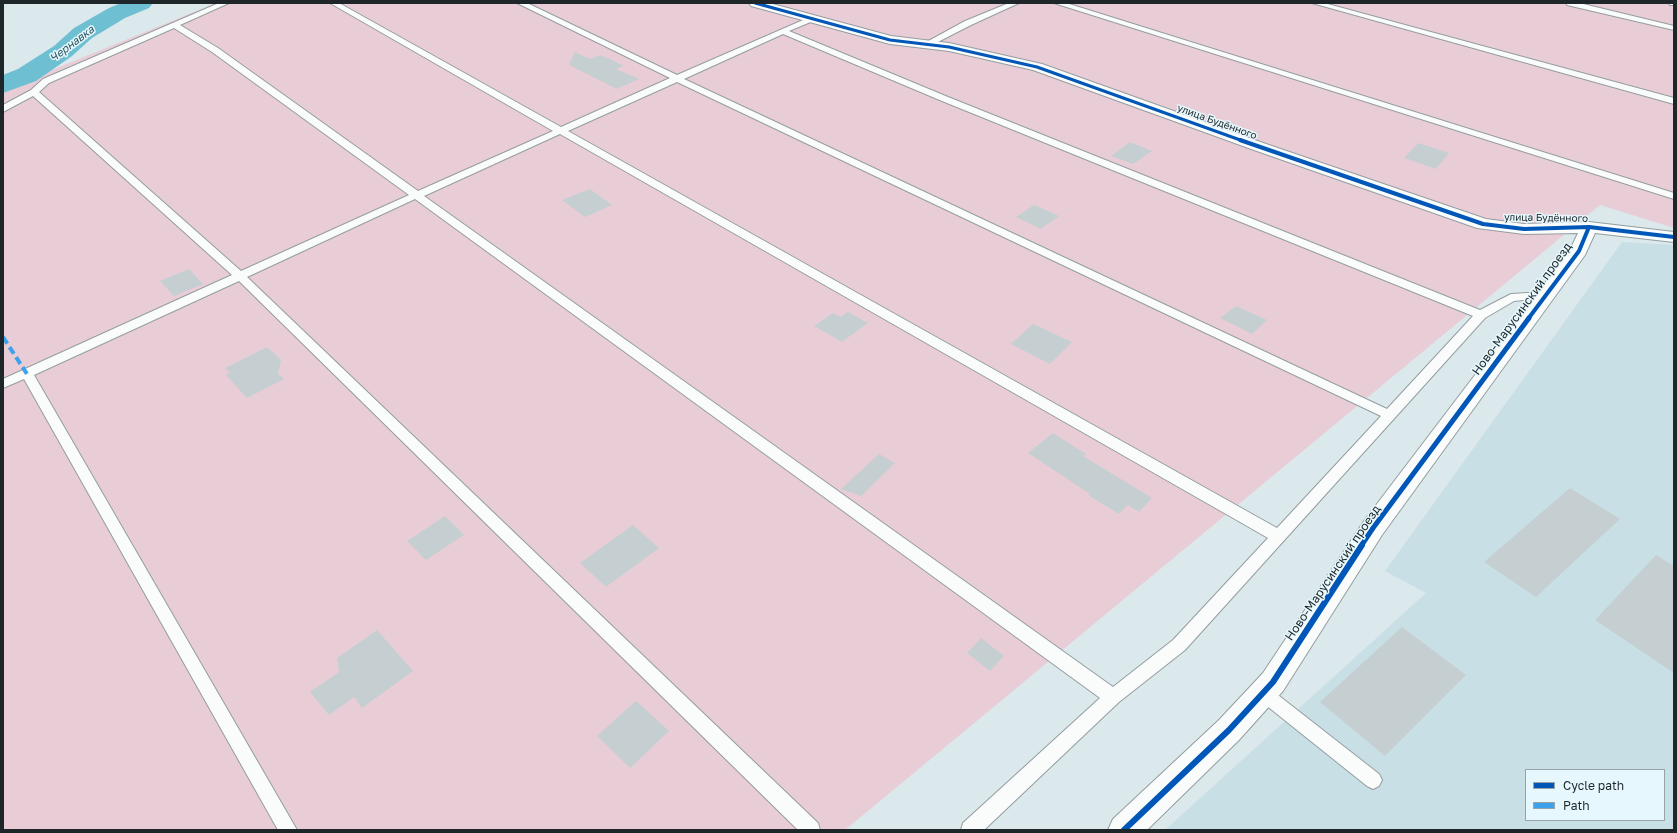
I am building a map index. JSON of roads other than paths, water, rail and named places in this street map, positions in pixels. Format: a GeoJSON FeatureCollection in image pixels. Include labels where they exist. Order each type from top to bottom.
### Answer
{"type":"FeatureCollection","features":[{"type":"Feature","properties":{"kind":"street","name":"улица Будённого"},"geometry":{"type":"LineString","coordinates":[[755,3],[890,40],[949,47],[1037,67],[1260,147],[1483,224],[1524,228],[1589,227],[1674,237]]}},
{"type":"Feature","properties":{"kind":"street","name":"Ново-Марусинский проезд"},"geometry":{"type":"LineString","coordinates":[[1129,829],[1230,730],[1273,682],[1373,528],[1579,251],[1589,227]]}},
{"type":"Feature","properties":{"kind":"lane"},"geometry":{"type":"LineString","coordinates":[[3,110],[34,92],[46,81],[225,3]]}},
{"type":"Feature","properties":{"kind":"lane"},"geometry":{"type":"LineString","coordinates":[[334,3],[1278,536]]}},
{"type":"Feature","properties":{"kind":"lane"},"geometry":{"type":"LineString","coordinates":[[521,3],[678,79],[1389,415]]}},
{"type":"Feature","properties":{"kind":"lane"},"geometry":{"type":"LineString","coordinates":[[927,44],[968,23],[1015,3]]}},
{"type":"Feature","properties":{"kind":"lane"},"geometry":{"type":"LineString","coordinates":[[1058,3],[1674,196]]}},
{"type":"Feature","properties":{"kind":"lane"},"geometry":{"type":"LineString","coordinates":[[1316,3],[1674,101]]}},
{"type":"Feature","properties":{"kind":"lane"},"geometry":{"type":"LineString","coordinates":[[1570,3],[1674,28]]}},
{"type":"Feature","properties":{"kind":"lane"},"geometry":{"type":"LineString","coordinates":[[3,384],[417,195],[810,19]]}},
{"type":"Feature","properties":{"kind":"lane"},"geometry":{"type":"LineString","coordinates":[[174,25],[215,50],[1113,697]]}},
{"type":"Feature","properties":{"kind":"lane"},"geometry":{"type":"LineString","coordinates":[[782,31],[945,99],[1481,316]]}},
{"type":"Feature","properties":{"kind":"lane"},"geometry":{"type":"LineString","coordinates":[[34,92],[240,276],[811,830]]}},
{"type":"Feature","properties":{"kind":"lane"},"geometry":{"type":"LineString","coordinates":[[970,830],[1113,697],[1179,645],[1481,316],[1511,298],[1545,295]]}},
{"type":"Feature","properties":{"kind":"lane"},"geometry":{"type":"LineString","coordinates":[[27,374],[288,830]]}},
{"type":"Feature","properties":{"kind":"lane"},"geometry":{"type":"LineString","coordinates":[[1263,693],[1373,780]]}},
{"type":"Feature","properties":{"kind":"waterway","name":"Чернавка"},"geometry":{"type":"LineString","coordinates":[[3,85],[27,75],[63,51],[83,33],[117,13],[141,3]]}}]}
